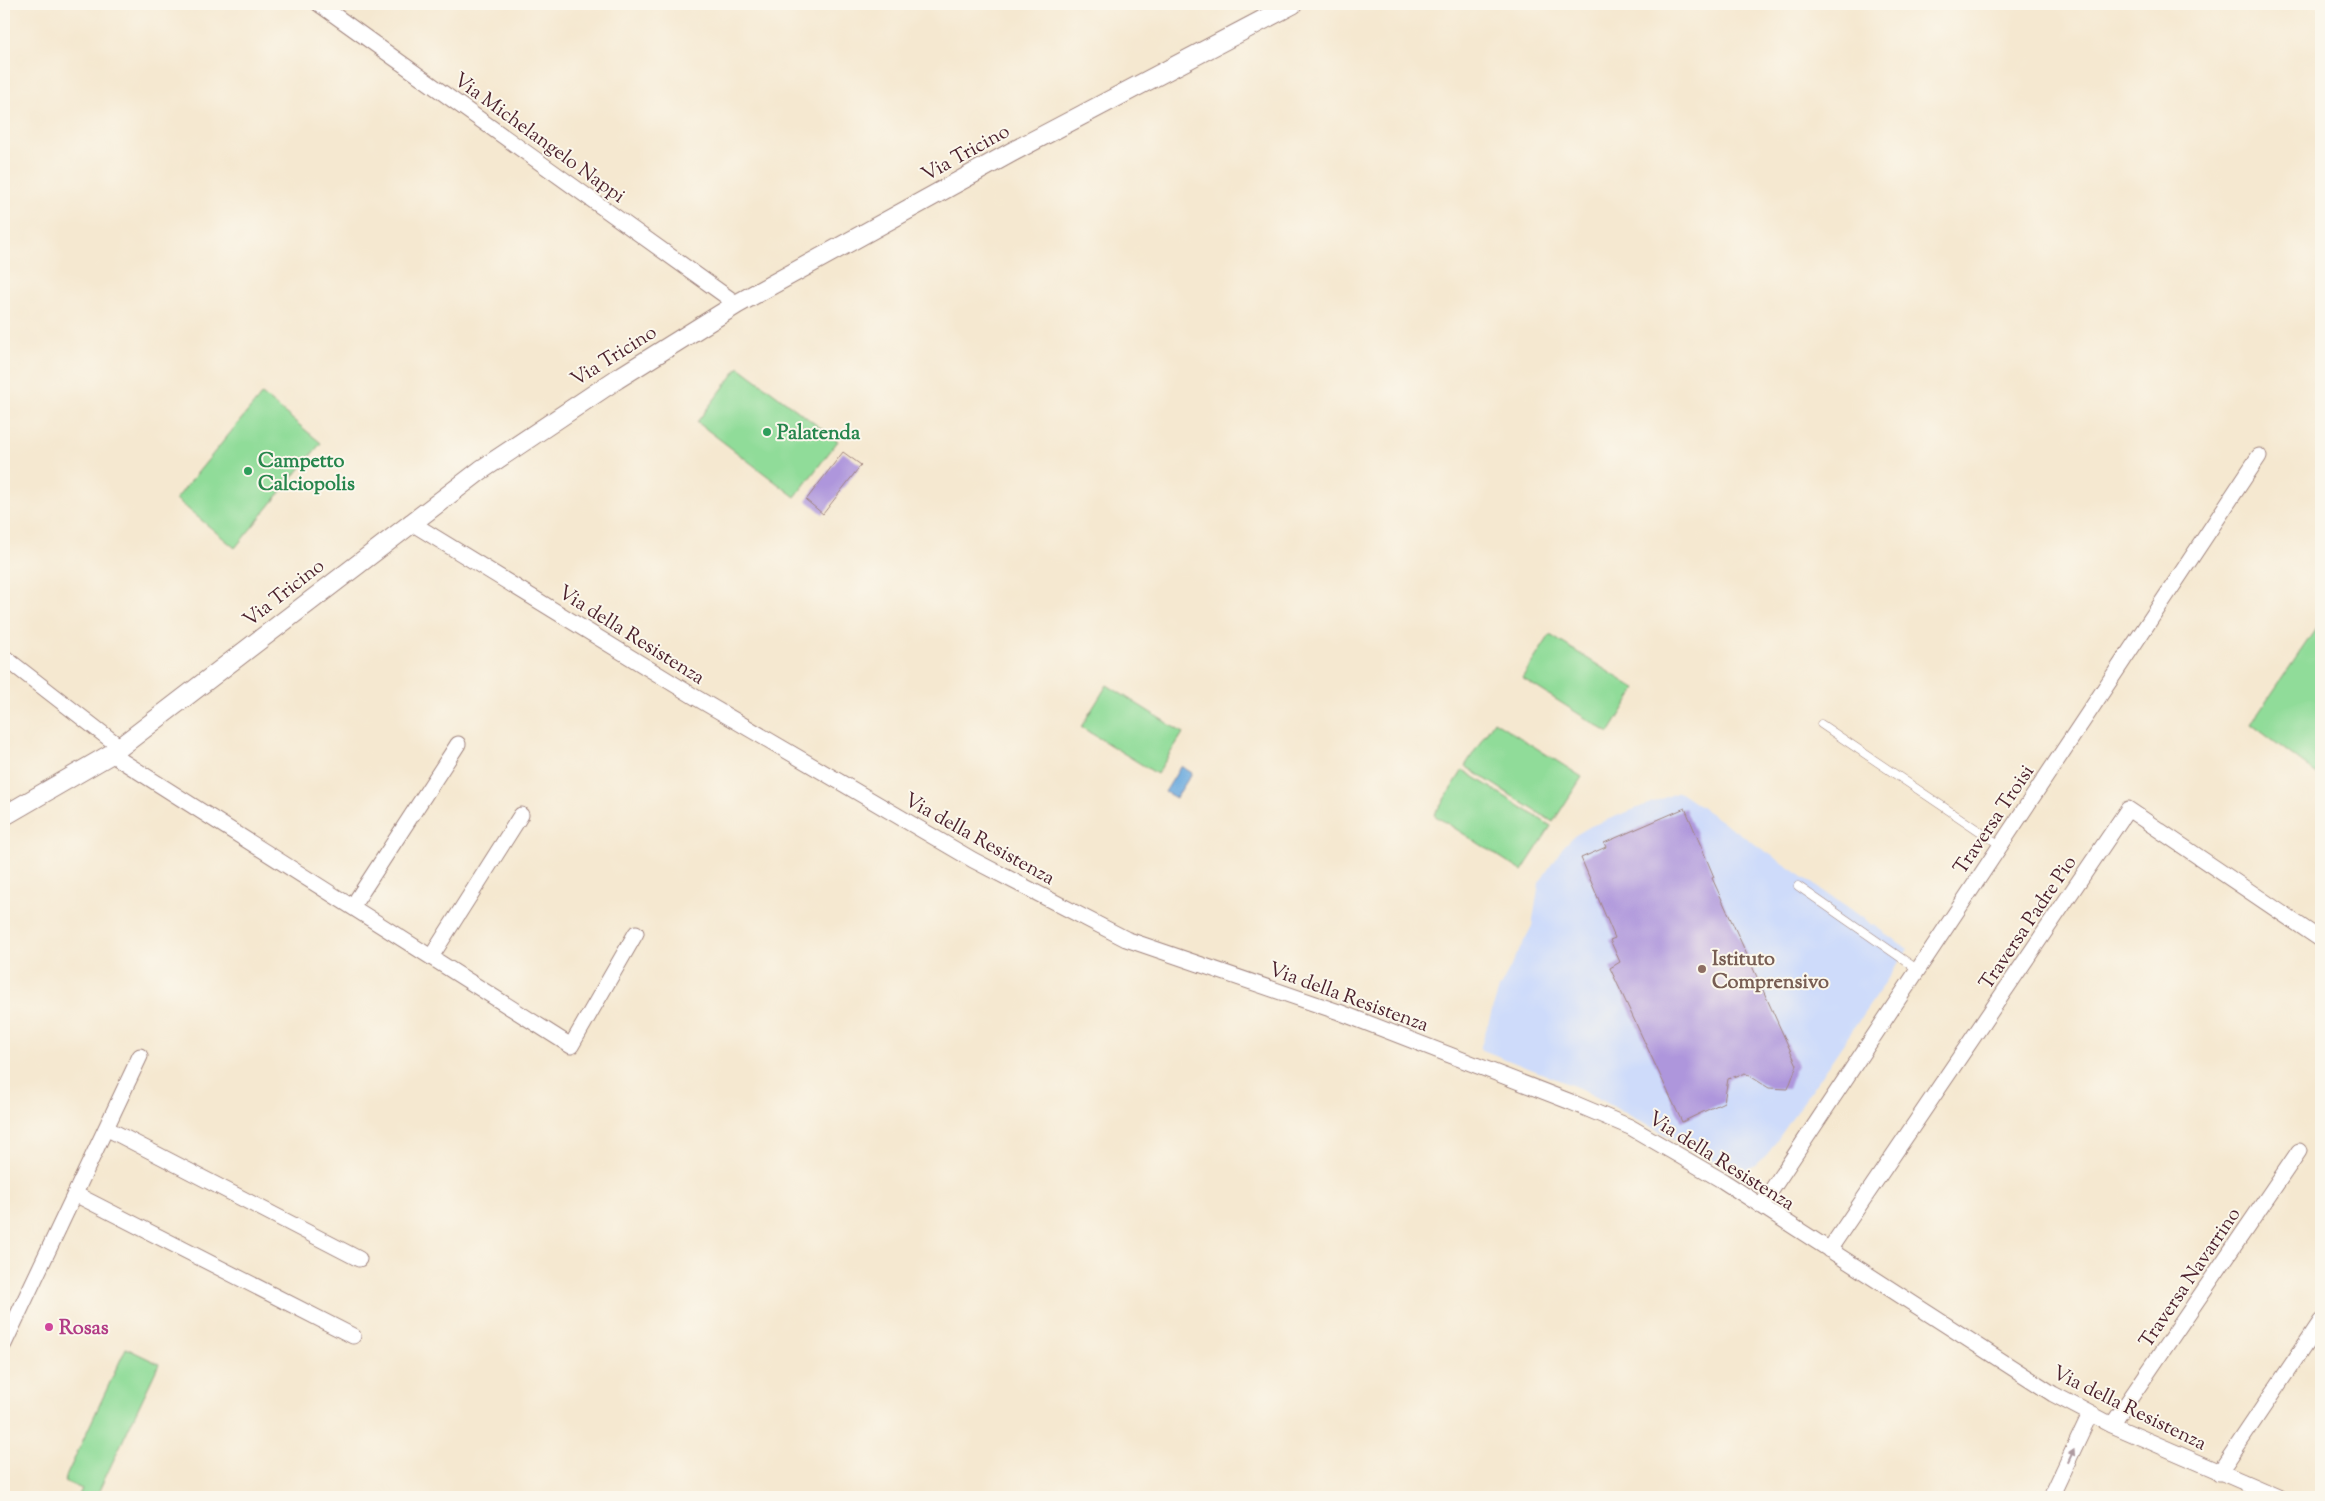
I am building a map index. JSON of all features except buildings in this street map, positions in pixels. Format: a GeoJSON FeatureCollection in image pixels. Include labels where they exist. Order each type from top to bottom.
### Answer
{"type":"FeatureCollection","features":[{"type":"Feature","properties":{"kind":"street","name":"Via Michelangelo Nappi"},"geometry":{"type":"LineString","coordinates":[[319,4],[736,304]]}},
{"type":"Feature","properties":{"kind":"street","name":"Via Tricino"},"geometry":{"type":"LineString","coordinates":[[4,816],[116,750],[410,522],[481,470],[565,412],[736,304],[1012,152],[1293,4]]}},
{"type":"Feature","properties":{"kind":"street","name":"Traversa Troisi"},"geometry":{"type":"LineString","coordinates":[[1761,1206],[2260,456]]}},
{"type":"Feature","properties":{"kind":"street","name":"Via della Resistenza"},"geometry":{"type":"LineString","coordinates":[[410,522],[856,793],[973,860],[1126,939],[1340,1012],[1608,1117],[1674,1152],[1761,1206],[2053,1394],[2112,1425],[2278,1497]]}},
{"type":"Feature","properties":{"kind":"street"},"geometry":{"type":"LineString","coordinates":[[4,657],[116,750],[352,907],[571,1046],[636,933]]}},
{"type":"Feature","properties":{"kind":"street"},"geometry":{"type":"LineString","coordinates":[[352,907],[458,744]]}},
{"type":"Feature","properties":{"kind":"street","name":"Traversa Padre Pio"},"geometry":{"type":"LineString","coordinates":[[1828,1250],[2128,809],[2320,939]]}},
{"type":"Feature","properties":{"kind":"street"},"geometry":{"type":"LineString","coordinates":[[431,957],[521,815]]}},
{"type":"Feature","properties":{"kind":"street"},"geometry":{"type":"LineString","coordinates":[[4,1344],[140,1056]]}},
{"type":"Feature","properties":{"kind":"street"},"geometry":{"type":"LineString","coordinates":[[106,1128],[359,1259]]}},
{"type":"Feature","properties":{"kind":"street","name":"Traversa Navarrino"},"geometry":{"type":"LineString","coordinates":[[2112,1425],[2299,1151]]}},
{"type":"Feature","properties":{"kind":"street"},"geometry":{"type":"LineString","coordinates":[[75,1194],[353,1336]]}},
{"type":"Feature","properties":{"kind":"street"},"geometry":{"type":"LineString","coordinates":[[2218,1472],[2321,1321]]}},
{"type":"Feature","properties":{"kind":"street"},"geometry":{"type":"LineString","coordinates":[[2051,1497],[2090,1414]]}},
{"type":"Feature","properties":{"kind":"lane"},"geometry":{"type":"LineString","coordinates":[[1821,724],[2000,845]]}},
{"type":"Feature","properties":{"kind":"lane"},"geometry":{"type":"LineString","coordinates":[[1798,886],[1917,969]]}},
{"type":"Feature","properties":{"kind":"shaded area","name":"Istituto Comprensivo"},"geometry":{"type":"Polygon","coordinates":[[[1679,792],[1908,949],[1767,1155],[1756,1165],[1743,1171],[1732,1171],[1579,1088],[1480,1049],[1499,989],[1532,926],[1539,883],[1563,847],[1574,836],[1591,826],[1679,792]]]}},
{"type":"Feature","properties":{"kind":"green space","name":"Palatenda"},"geometry":{"type":"Polygon","coordinates":[[[739,367],[838,441],[795,497],[697,422],[739,367]]]}},
{"type":"Feature","properties":{"kind":"green space","name":"Campetto Calciopolis"},"geometry":{"type":"Polygon","coordinates":[[[262,394],[321,443],[235,548],[176,499],[262,394]]]}},
{"type":"Feature","properties":{"kind":"green space"},"geometry":{"type":"Polygon","coordinates":[[[2321,621],[2321,777],[2251,724],[2321,621]]]}},
{"type":"Feature","properties":{"kind":"green space"},"geometry":{"type":"Polygon","coordinates":[[[1550,635],[1636,689],[1609,733],[1522,678],[1550,635]]]}},
{"type":"Feature","properties":{"kind":"green space"},"geometry":{"type":"Polygon","coordinates":[[[1107,685],[1183,733],[1157,774],[1081,727],[1107,685]]]}},
{"type":"Feature","properties":{"kind":"green space"},"geometry":{"type":"Polygon","coordinates":[[[1494,721],[1582,777],[1553,822],[1465,766],[1494,721]]]}},
{"type":"Feature","properties":{"kind":"green space"},"geometry":{"type":"Polygon","coordinates":[[[1463,770],[1551,826],[1522,871],[1434,815],[1463,770]]]}},
{"type":"Feature","properties":{"kind":"green space"},"geometry":{"type":"Polygon","coordinates":[[[126,1348],[159,1364],[96,1497],[78,1497],[82,1489],[64,1481],[126,1348]]]}},
{"type":"Feature","properties":{"kind":"water"},"geometry":{"type":"Polygon","coordinates":[[[1181,766],[1192,773],[1176,798],[1165,792],[1181,766]]]}},
{"type":"Feature","properties":{"kind":"place","name":"Palatenda"},"geometry":{"type":"Point","coordinates":[767,432]}},
{"type":"Feature","properties":{"kind":"place","name":"Campetto Calciopolis"},"geometry":{"type":"Point","coordinates":[248,471]}},
{"type":"Feature","properties":{"kind":"place","name":"Istituto Comprensivo"},"geometry":{"type":"Point","coordinates":[1702,969]}},
{"type":"Feature","properties":{"kind":"place","name":"Rosas"},"geometry":{"type":"Point","coordinates":[49,1327]}}]}
